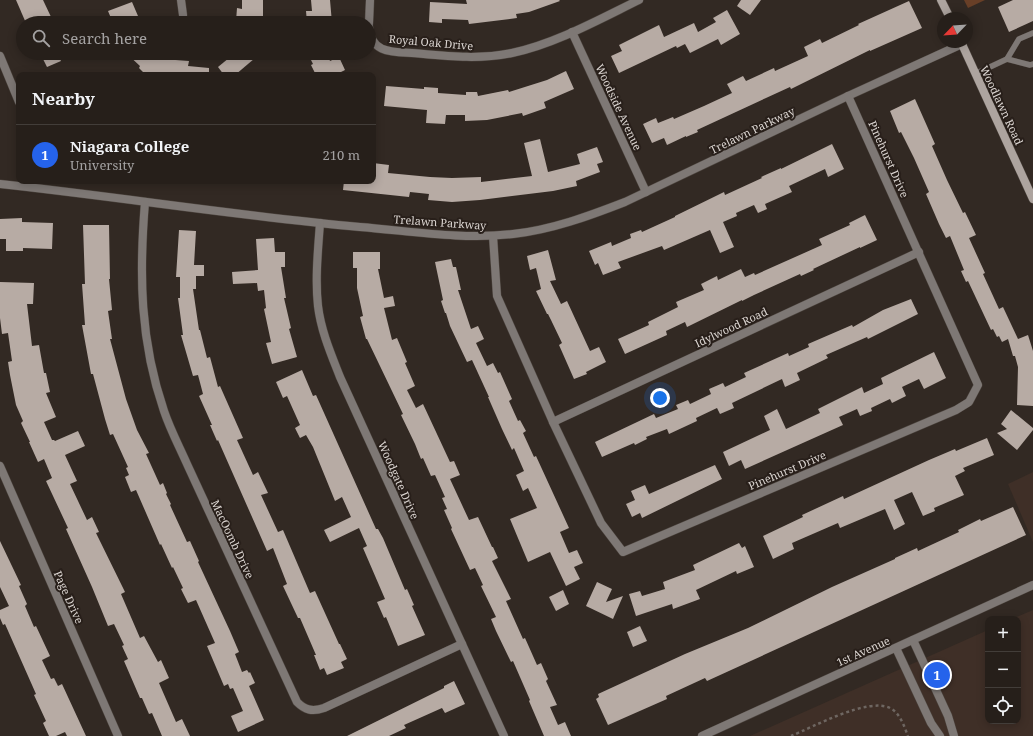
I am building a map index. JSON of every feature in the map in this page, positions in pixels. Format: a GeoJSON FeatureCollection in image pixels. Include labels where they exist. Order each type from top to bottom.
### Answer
{"type":"FeatureCollection","features":[{"type":"Feature","properties":{"kind":"main road"},"geometry":{"type":"LineString","coordinates":[[941,0],[947,12]]}},
{"type":"Feature","properties":{"kind":"main road","name":"Woodlawn Road"},"geometry":{"type":"LineString","coordinates":[[963,48],[1033,199]]}},
{"type":"Feature","properties":{"kind":"street"},"geometry":{"type":"LineString","coordinates":[[181,0],[183,15]]}},
{"type":"Feature","properties":{"kind":"street"},"geometry":{"type":"LineString","coordinates":[[369,16],[370,0]]}},
{"type":"Feature","properties":{"kind":"street","name":"Royal Oak Drive"},"geometry":{"type":"LineString","coordinates":[[376,44],[381,49],[398,52],[465,58],[514,53],[551,41],[639,0]]}},
{"type":"Feature","properties":{"kind":"street","name":"Woodside Avenue"},"geometry":{"type":"LineString","coordinates":[[572,32],[646,192]]}},
{"type":"Feature","properties":{"kind":"street","name":"Trelawn Parkway"},"geometry":{"type":"LineString","coordinates":[[0,184],[27,184],[145,202],[320,223],[472,237],[514,234],[541,230],[597,213],[646,192],[950,48]]}},
{"type":"Feature","properties":{"kind":"street"},"geometry":{"type":"LineString","coordinates":[[0,56],[16,95]]}},
{"type":"Feature","properties":{"kind":"street","name":"Pinehurst Drive"},"geometry":{"type":"LineString","coordinates":[[493,236],[497,296],[553,422],[601,523],[623,552],[956,410],[969,402],[978,385],[848,96]]}},
{"type":"Feature","properties":{"kind":"street","name":"MacOomb Drive"},"geometry":{"type":"LineString","coordinates":[[145,202],[141,262],[143,307],[149,353],[158,393],[166,417],[296,702],[308,710],[316,711],[462,644]]}},
{"type":"Feature","properties":{"kind":"street","name":"Woodgate Drive"},"geometry":{"type":"LineString","coordinates":[[320,223],[317,275],[318,307],[327,342],[340,377],[504,736]]}},
{"type":"Feature","properties":{"kind":"street","name":"Idylwood Road"},"geometry":{"type":"LineString","coordinates":[[553,422],[919,252]]}},
{"type":"Feature","properties":{"kind":"street","name":"Page Drive"},"geometry":{"type":"LineString","coordinates":[[0,466],[118,736]]}},
{"type":"Feature","properties":{"kind":"street","name":"1st Avenue"},"geometry":{"type":"LineString","coordinates":[[702,736],[1033,585]]}},
{"type":"Feature","properties":{"kind":"street"},"geometry":{"type":"LineString","coordinates":[[913,640],[948,716],[954,736]]}},
{"type":"Feature","properties":{"kind":"street"},"geometry":{"type":"LineString","coordinates":[[896,648],[931,723],[940,736]]}},
{"type":"Feature","properties":{"kind":"lane"},"geometry":{"type":"LineString","coordinates":[[975,74],[1007,59],[1019,39],[1033,33]]}},
{"type":"Feature","properties":{"kind":"lane"},"geometry":{"type":"LineString","coordinates":[[1007,59],[1030,65],[1033,64]]}},
{"type":"Feature","properties":{"kind":"path"},"geometry":{"type":"LineString","coordinates":[[791,736],[850,710],[877,705],[891,708],[901,719],[908,736]]}},
{"type":"Feature","properties":{"kind":"shaded area"},"geometry":{"type":"Polygon","coordinates":[[[964,0],[985,0],[968,8],[964,0]]]}},
{"type":"Feature","properties":{"kind":"shaded area"},"geometry":{"type":"Polygon","coordinates":[[[1033,472],[1033,542],[1008,484],[1033,472]]]}},
{"type":"Feature","properties":{"kind":"shaded area"},"geometry":{"type":"Polygon","coordinates":[[[1033,610],[1033,736],[750,736],[985,631],[985,724],[1021,724],[1021,616],[1019,616],[1033,610]]]}},
{"type":"Feature","properties":{"kind":"building"},"geometry":{"type":"Polygon","coordinates":[[[16,0],[43,0],[51,16],[23,16],[16,0]]]}},
{"type":"Feature","properties":{"kind":"building"},"geometry":{"type":"Polygon","coordinates":[[[242,0],[263,0],[263,16],[236,16],[237,8],[242,9],[242,0]]]}},
{"type":"Feature","properties":{"kind":"building"},"geometry":{"type":"Polygon","coordinates":[[[311,0],[330,0],[331,16],[306,16],[306,11],[312,11],[311,0]]]}},
{"type":"Feature","properties":{"kind":"building"},"geometry":{"type":"Polygon","coordinates":[[[466,0],[560,1],[529,12],[516,14],[517,18],[469,24],[468,20],[442,19],[442,23],[429,22],[430,2],[467,4],[466,0]]]}},
{"type":"Feature","properties":{"kind":"building"},"geometry":{"type":"Polygon","coordinates":[[[741,0],[761,0],[750,15],[737,6],[741,0]]]}},
{"type":"Feature","properties":{"kind":"building"},"geometry":{"type":"Polygon","coordinates":[[[1013,0],[1033,0],[1033,21],[1009,32],[998,7],[1013,0]]]}},
{"type":"Feature","properties":{"kind":"building"},"geometry":{"type":"Polygon","coordinates":[[[909,1],[922,28],[870,50],[791,89],[790,87],[697,130],[698,132],[667,145],[664,138],[652,143],[643,124],[656,118],[658,123],[673,117],[674,119],[704,106],[732,93],[727,84],[743,76],[746,81],[774,68],[775,71],[808,56],[804,47],[820,39],[822,43],[859,25],[858,24],[909,1]]]}},
{"type":"Feature","properties":{"kind":"building"},"geometry":{"type":"Polygon","coordinates":[[[132,2],[138,16],[110,16],[108,11],[132,2]]]}},
{"type":"Feature","properties":{"kind":"building"},"geometry":{"type":"Polygon","coordinates":[[[727,10],[740,34],[721,45],[718,39],[690,53],[685,44],[677,48],[676,46],[619,73],[611,56],[622,51],[619,45],[659,25],[664,37],[694,23],[698,32],[716,22],[713,18],[727,10]]]}},
{"type":"Feature","properties":{"kind":"building"},"geometry":{"type":"Polygon","coordinates":[[[44,60],[61,61],[47,67],[44,60]]]}},
{"type":"Feature","properties":{"kind":"building"},"geometry":{"type":"Polygon","coordinates":[[[134,60],[189,61],[188,66],[209,68],[209,72],[143,72],[139,68],[140,66],[134,60]]]}},
{"type":"Feature","properties":{"kind":"building"},"geometry":{"type":"Polygon","coordinates":[[[226,60],[253,60],[239,72],[222,72],[218,67],[226,60]]]}},
{"type":"Feature","properties":{"kind":"building"},"geometry":{"type":"Polygon","coordinates":[[[311,60],[340,60],[345,70],[341,72],[314,72],[311,65],[313,64],[311,60]]]}},
{"type":"Feature","properties":{"kind":"building"},"geometry":{"type":"Polygon","coordinates":[[[566,71],[574,89],[544,102],[546,108],[523,116],[522,113],[487,120],[465,121],[465,115],[446,115],[445,124],[426,123],[427,110],[384,106],[386,86],[424,89],[424,87],[438,88],[438,93],[466,95],[466,92],[477,92],[478,96],[508,90],[509,92],[547,80],[566,71]]]}},
{"type":"Feature","properties":{"kind":"building"},"geometry":{"type":"Polygon","coordinates":[[[915,99],[935,144],[932,146],[947,180],[963,213],[965,212],[976,235],[969,238],[999,309],[1003,307],[1018,339],[1028,335],[1033,351],[1033,406],[1017,405],[1018,367],[1008,339],[1002,342],[999,336],[997,337],[993,329],[991,330],[968,281],[966,282],[961,271],[964,270],[950,236],[946,238],[939,224],[926,194],[929,192],[901,132],[899,133],[890,111],[915,99]]]}},
{"type":"Feature","properties":{"kind":"building"},"geometry":{"type":"Polygon","coordinates":[[[540,139],[548,172],[580,164],[577,154],[597,147],[603,162],[597,164],[600,172],[576,181],[577,186],[553,191],[452,202],[428,200],[429,194],[410,192],[409,197],[343,190],[344,184],[376,184],[376,163],[389,165],[388,173],[452,178],[481,177],[481,182],[532,176],[524,143],[540,139]]]}},
{"type":"Feature","properties":{"kind":"building"},"geometry":{"type":"Polygon","coordinates":[[[832,144],[844,169],[828,177],[825,169],[789,186],[792,192],[765,204],[767,209],[758,213],[754,205],[736,213],[737,216],[723,222],[734,247],[720,253],[710,230],[664,250],[662,246],[618,262],[621,268],[603,275],[598,263],[595,265],[589,251],[611,242],[612,246],[631,238],[630,234],[641,230],[642,232],[724,192],[725,195],[832,144]]]}},
{"type":"Feature","properties":{"kind":"building"},"geometry":{"type":"Polygon","coordinates":[[[865,215],[877,240],[801,276],[800,274],[742,300],[687,327],[685,322],[666,331],[667,335],[625,354],[618,339],[649,325],[648,322],[678,307],[676,302],[704,290],[701,284],[717,276],[718,280],[741,269],[745,277],[754,273],[755,275],[822,245],[819,239],[850,225],[849,223],[865,215]]]}},
{"type":"Feature","properties":{"kind":"building"},"geometry":{"type":"Polygon","coordinates":[[[22,218],[22,222],[53,223],[52,249],[23,248],[23,251],[6,251],[6,239],[0,239],[0,219],[22,218]]]}},
{"type":"Feature","properties":{"kind":"building"},"geometry":{"type":"Polygon","coordinates":[[[83,225],[109,225],[109,279],[112,310],[108,311],[112,339],[110,339],[126,399],[137,430],[149,453],[146,454],[160,485],[163,483],[171,504],[170,505],[187,542],[190,541],[239,652],[235,654],[242,672],[247,670],[249,673],[250,672],[255,683],[249,686],[264,720],[238,732],[231,716],[243,711],[233,688],[230,689],[228,684],[224,686],[207,646],[215,643],[196,600],[188,603],[181,589],[183,588],[161,544],[160,545],[136,490],[131,492],[125,477],[129,475],[126,468],[128,467],[113,434],[110,435],[93,374],[91,374],[82,325],[85,325],[82,284],[85,284],[83,225]]]}},
{"type":"Feature","properties":{"kind":"building"},"geometry":{"type":"Polygon","coordinates":[[[179,230],[196,231],[194,265],[204,265],[204,276],[196,276],[196,289],[193,289],[199,330],[207,358],[210,357],[218,387],[220,386],[243,438],[237,440],[253,475],[258,472],[268,493],[261,495],[278,532],[283,530],[310,593],[315,591],[347,659],[341,662],[344,668],[327,675],[324,668],[320,670],[314,655],[316,655],[300,618],[298,618],[283,586],[287,584],[273,548],[267,551],[218,440],[217,441],[210,425],[212,425],[199,396],[203,394],[198,375],[193,376],[181,335],[183,335],[178,298],[180,298],[180,277],[176,277],[179,230]]]}},
{"type":"Feature","properties":{"kind":"building"},"geometry":{"type":"Polygon","coordinates":[[[274,238],[275,252],[285,252],[285,267],[281,267],[286,298],[284,298],[291,328],[289,329],[297,357],[272,364],[266,343],[271,342],[264,309],[266,308],[264,290],[258,291],[257,283],[233,284],[232,272],[258,270],[256,239],[274,238]]]}},
{"type":"Feature","properties":{"kind":"building"},"geometry":{"type":"Polygon","coordinates":[[[548,250],[556,280],[550,281],[561,304],[567,301],[590,351],[599,347],[606,362],[586,372],[587,374],[574,379],[559,345],[562,343],[536,291],[541,289],[536,268],[530,270],[527,256],[548,250]]]}},
{"type":"Feature","properties":{"kind":"building"},"geometry":{"type":"Polygon","coordinates":[[[353,252],[380,252],[380,269],[378,269],[384,298],[393,296],[395,306],[384,308],[392,340],[397,338],[407,362],[405,363],[415,386],[407,390],[416,408],[423,404],[450,462],[454,461],[460,475],[450,479],[469,520],[478,517],[493,547],[498,558],[492,561],[511,599],[506,601],[523,639],[525,638],[537,665],[541,663],[548,679],[546,681],[557,705],[550,707],[558,725],[565,722],[571,736],[544,736],[513,661],[511,662],[496,631],[491,619],[496,617],[481,586],[483,585],[475,568],[470,570],[451,529],[452,528],[444,510],[447,509],[442,498],[445,497],[435,475],[431,476],[423,458],[421,459],[401,415],[403,414],[366,339],[360,317],[363,316],[357,288],[357,268],[353,268],[353,252]]]}},
{"type":"Feature","properties":{"kind":"building"},"geometry":{"type":"Polygon","coordinates":[[[451,259],[453,267],[456,267],[461,290],[458,290],[471,329],[478,326],[484,339],[476,343],[487,366],[493,363],[498,373],[500,372],[512,399],[509,401],[518,421],[520,420],[526,431],[523,433],[534,457],[536,456],[569,528],[560,532],[569,553],[577,550],[583,563],[574,567],[580,579],[566,586],[550,552],[528,562],[510,519],[537,508],[528,488],[523,491],[516,475],[524,471],[514,448],[512,450],[472,360],[467,362],[445,313],[441,301],[443,300],[435,262],[451,259]]]}},
{"type":"Feature","properties":{"kind":"building"},"geometry":{"type":"Polygon","coordinates":[[[0,282],[34,283],[33,304],[27,304],[32,346],[39,345],[44,373],[46,373],[50,392],[46,393],[56,417],[44,422],[52,440],[55,441],[78,431],[85,446],[65,455],[77,481],[70,484],[87,520],[92,517],[99,532],[96,533],[125,592],[121,594],[140,638],[144,636],[158,662],[161,660],[169,678],[159,683],[176,722],[182,719],[190,736],[162,736],[152,713],[149,714],[142,698],[140,698],[124,661],[128,659],[122,646],[124,645],[114,624],[108,626],[66,529],[68,528],[46,481],[52,478],[44,459],[38,462],[21,423],[23,421],[16,405],[8,362],[12,361],[8,333],[2,334],[0,318],[0,282]]]}},
{"type":"Feature","properties":{"kind":"building"},"geometry":{"type":"Polygon","coordinates":[[[911,299],[918,314],[868,339],[867,337],[826,355],[828,358],[797,373],[800,380],[785,387],[782,379],[732,403],[734,408],[720,414],[717,408],[696,418],[697,421],[669,434],[667,429],[646,437],[647,439],[635,445],[634,443],[602,457],[595,442],[654,414],[656,418],[678,409],[676,405],[688,400],[690,404],[711,394],[709,389],[723,383],[725,387],[746,377],[744,373],[788,353],[789,356],[809,347],[808,344],[852,325],[853,327],[883,310],[911,299]]]}},
{"type":"Feature","properties":{"kind":"building"},"geometry":{"type":"Polygon","coordinates":[[[934,352],[946,378],[924,389],[919,379],[902,387],[906,396],[892,403],[890,399],[871,408],[872,411],[860,416],[857,409],[839,417],[843,425],[745,469],[741,460],[729,466],[723,452],[770,430],[764,416],[777,409],[786,429],[820,413],[818,409],[862,387],[864,393],[883,384],[881,378],[934,352]]]}},
{"type":"Feature","properties":{"kind":"building"},"geometry":{"type":"Polygon","coordinates":[[[302,370],[313,396],[316,395],[376,529],[378,529],[383,538],[405,590],[407,589],[414,605],[412,606],[425,635],[398,646],[386,617],[384,618],[377,602],[385,599],[363,548],[367,546],[359,528],[330,542],[324,530],[351,517],[342,497],[335,501],[313,447],[306,435],[300,438],[295,428],[300,425],[287,396],[283,398],[276,382],[302,370]]]}},
{"type":"Feature","properties":{"kind":"building"},"geometry":{"type":"Polygon","coordinates":[[[1011,410],[1033,428],[1017,450],[997,433],[1007,429],[1001,424],[1011,410]]]}},
{"type":"Feature","properties":{"kind":"building"},"geometry":{"type":"Polygon","coordinates":[[[987,438],[994,455],[963,468],[965,471],[955,476],[964,495],[934,508],[935,511],[923,516],[912,492],[894,500],[905,524],[894,530],[885,509],[840,528],[838,523],[792,543],[794,549],[773,559],[763,536],[803,517],[802,515],[843,496],[844,499],[929,460],[987,438]]]}},
{"type":"Feature","properties":{"kind":"building"},"geometry":{"type":"Polygon","coordinates":[[[715,465],[722,479],[642,518],[640,513],[632,517],[626,504],[635,500],[631,491],[645,485],[649,494],[715,465]]]}},
{"type":"Feature","properties":{"kind":"building"},"geometry":{"type":"Polygon","coordinates":[[[1013,507],[1026,535],[707,681],[705,678],[666,696],[667,699],[608,725],[596,699],[599,697],[598,694],[685,654],[748,628],[917,548],[918,551],[959,532],[958,530],[980,519],[981,521],[1013,507]]]}},
{"type":"Feature","properties":{"kind":"building"},"geometry":{"type":"Polygon","coordinates":[[[0,541],[21,585],[19,586],[27,604],[25,606],[34,627],[36,626],[50,656],[42,660],[51,679],[54,678],[58,686],[62,684],[86,736],[67,736],[65,732],[56,736],[49,736],[43,723],[46,721],[34,695],[36,694],[5,624],[3,625],[0,618],[0,610],[9,606],[0,587],[0,541]]]}},
{"type":"Feature","properties":{"kind":"building"},"geometry":{"type":"Polygon","coordinates":[[[739,543],[742,548],[745,546],[754,567],[737,574],[736,571],[696,590],[700,599],[673,609],[672,604],[636,616],[629,594],[640,591],[642,596],[665,589],[663,582],[695,570],[693,565],[739,543]]]}},
{"type":"Feature","properties":{"kind":"building"},"geometry":{"type":"Polygon","coordinates":[[[597,582],[612,589],[606,602],[623,596],[613,619],[586,606],[597,582]]]}},
{"type":"Feature","properties":{"kind":"building"},"geometry":{"type":"Polygon","coordinates":[[[563,590],[569,604],[556,611],[549,597],[563,590]]]}},
{"type":"Feature","properties":{"kind":"building"},"geometry":{"type":"Polygon","coordinates":[[[640,626],[647,641],[633,647],[627,632],[640,626]]]}},
{"type":"Feature","properties":{"kind":"building"},"geometry":{"type":"Polygon","coordinates":[[[454,681],[465,704],[445,713],[442,708],[404,725],[406,728],[389,736],[347,736],[444,688],[444,686],[454,681]]]}},
{"type":"Feature","properties":{"kind":"place","name":"Niagara College"},"geometry":{"type":"Point","coordinates":[937,675]}}]}
